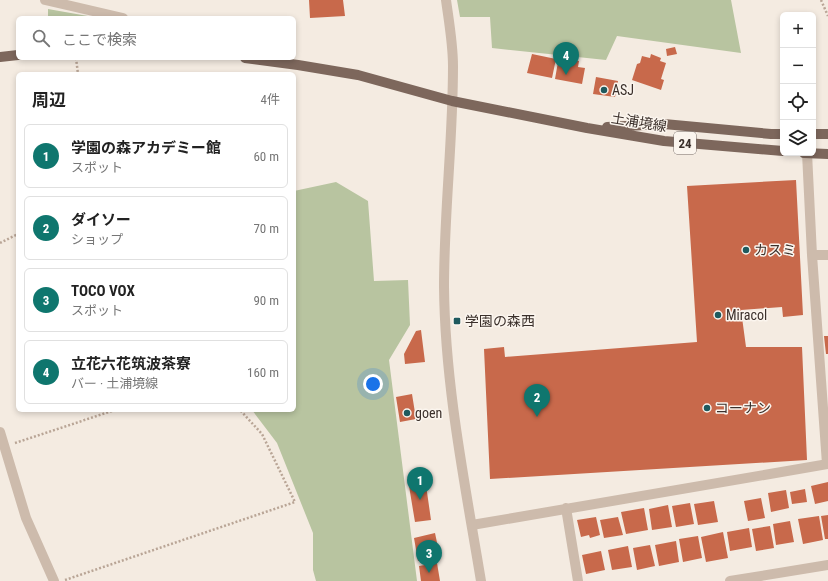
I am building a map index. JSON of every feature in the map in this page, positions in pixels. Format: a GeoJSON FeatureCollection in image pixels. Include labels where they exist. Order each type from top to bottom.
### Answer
{"type":"FeatureCollection","features":[{"type":"Feature","properties":{"kind":"main road"},"geometry":{"type":"LineString","coordinates":[[0,56],[16,55]]}},
{"type":"Feature","properties":{"kind":"main road","name":"24"},"geometry":{"type":"LineString","coordinates":[[260,60],[358,75],[452,101]]}},
{"type":"Feature","properties":{"kind":"main road","name":"土浦境線"},"geometry":{"type":"LineString","coordinates":[[452,101],[587,128],[664,141],[780,151]]}},
{"type":"Feature","properties":{"kind":"main road","name":"土浦境線"},"geometry":{"type":"LineString","coordinates":[[587,128],[664,124],[780,134]]}},
{"type":"Feature","properties":{"kind":"main road"},"geometry":{"type":"LineString","coordinates":[[816,134],[828,134]]}},
{"type":"Feature","properties":{"kind":"main road"},"geometry":{"type":"LineString","coordinates":[[816,153],[828,154]]}},
{"type":"Feature","properties":{"kind":"street"},"geometry":{"type":"LineString","coordinates":[[44,0],[114,16]]}},
{"type":"Feature","properties":{"kind":"street"},"geometry":{"type":"LineString","coordinates":[[446,0],[453,65],[445,240],[444,287],[447,344],[450,383],[481,581]]}},
{"type":"Feature","properties":{"kind":"street"},"geometry":{"type":"LineString","coordinates":[[472,525],[827,464],[824,369],[812,255],[807,156]]}},
{"type":"Feature","properties":{"kind":"street"},"geometry":{"type":"LineString","coordinates":[[812,255],[828,255]]}},
{"type":"Feature","properties":{"kind":"street"},"geometry":{"type":"LineString","coordinates":[[0,432],[26,518],[54,581]]}},
{"type":"Feature","properties":{"kind":"street"},"geometry":{"type":"LineString","coordinates":[[566,508],[578,581]]}},
{"type":"Feature","properties":{"kind":"street"},"geometry":{"type":"LineString","coordinates":[[730,581],[828,566]]}},
{"type":"Feature","properties":{"kind":"path"},"geometry":{"type":"LineString","coordinates":[[821,0],[828,16]]}},
{"type":"Feature","properties":{"kind":"path"},"geometry":{"type":"LineString","coordinates":[[76,60],[78,72]]}},
{"type":"Feature","properties":{"kind":"path"},"geometry":{"type":"LineString","coordinates":[[0,243],[16,235]]}},
{"type":"Feature","properties":{"kind":"path"},"geometry":{"type":"LineString","coordinates":[[5,447],[109,412]]}},
{"type":"Feature","properties":{"kind":"path"},"geometry":{"type":"LineString","coordinates":[[62,581],[295,502],[262,434],[242,412]]}},
{"type":"Feature","properties":{"kind":"green space"},"geometry":{"type":"Polygon","coordinates":[[[457,0],[731,0],[741,53],[617,36],[606,60],[492,48],[490,17],[460,17],[457,0]]]}},
{"type":"Feature","properties":{"kind":"green space"},"geometry":{"type":"Polygon","coordinates":[[[48,9],[88,16],[48,16],[48,9]]]}},
{"type":"Feature","properties":{"kind":"green space"},"geometry":{"type":"Polygon","coordinates":[[[336,182],[368,201],[374,281],[408,280],[410,325],[389,360],[417,581],[316,581],[313,570],[313,533],[277,443],[254,412],[296,412],[296,191],[336,182]]]}},
{"type":"Feature","properties":{"kind":"building"},"geometry":{"type":"Polygon","coordinates":[[[309,0],[343,0],[345,16],[310,18],[309,0]]]}},
{"type":"Feature","properties":{"kind":"building"},"geometry":{"type":"Polygon","coordinates":[[[675,47],[677,54],[667,56],[666,49],[675,47]]]}},
{"type":"Feature","properties":{"kind":"building"},"geometry":{"type":"Polygon","coordinates":[[[532,54],[556,59],[552,78],[527,73],[532,54]]]}},
{"type":"Feature","properties":{"kind":"building"},"geometry":{"type":"Polygon","coordinates":[[[651,54],[661,58],[660,61],[666,63],[661,79],[664,80],[661,90],[632,80],[637,64],[640,63],[642,56],[650,58],[651,54]]]}},
{"type":"Feature","properties":{"kind":"building"},"geometry":{"type":"Polygon","coordinates":[[[574,60],[579,61],[578,67],[585,68],[582,84],[555,79],[558,62],[566,64],[566,61],[572,62],[574,60]]]}},
{"type":"Feature","properties":{"kind":"building"},"geometry":{"type":"Polygon","coordinates":[[[596,77],[618,81],[615,97],[593,94],[596,77]]]}},
{"type":"Feature","properties":{"kind":"building"},"geometry":{"type":"Polygon","coordinates":[[[796,180],[803,315],[783,317],[782,307],[741,310],[746,347],[802,347],[807,460],[490,479],[484,349],[504,347],[505,357],[697,342],[687,186],[796,180]]]}},
{"type":"Feature","properties":{"kind":"building"},"geometry":{"type":"Polygon","coordinates":[[[421,330],[425,362],[405,364],[404,354],[416,331],[421,330]]]}},
{"type":"Feature","properties":{"kind":"building"},"geometry":{"type":"Polygon","coordinates":[[[824,336],[828,336],[828,354],[826,354],[824,336]]]}},
{"type":"Feature","properties":{"kind":"building"},"geometry":{"type":"Polygon","coordinates":[[[412,394],[416,419],[400,422],[396,397],[412,394]]]}},
{"type":"Feature","properties":{"kind":"building"},"geometry":{"type":"Polygon","coordinates":[[[425,478],[431,520],[415,522],[408,480],[425,478]]]}},
{"type":"Feature","properties":{"kind":"building"},"geometry":{"type":"Polygon","coordinates":[[[828,482],[828,501],[815,504],[811,486],[828,482]]]}},
{"type":"Feature","properties":{"kind":"building"},"geometry":{"type":"Polygon","coordinates":[[[805,489],[807,502],[792,504],[790,492],[805,489]]]}},
{"type":"Feature","properties":{"kind":"building"},"geometry":{"type":"Polygon","coordinates":[[[786,490],[789,508],[771,512],[768,493],[786,490]]]}},
{"type":"Feature","properties":{"kind":"building"},"geometry":{"type":"Polygon","coordinates":[[[761,498],[765,518],[748,521],[744,501],[761,498]]]}},
{"type":"Feature","properties":{"kind":"building"},"geometry":{"type":"Polygon","coordinates":[[[714,501],[718,522],[698,525],[694,504],[714,501]]]}},
{"type":"Feature","properties":{"kind":"building"},"geometry":{"type":"Polygon","coordinates":[[[690,503],[694,524],[676,527],[672,506],[690,503]]]}},
{"type":"Feature","properties":{"kind":"building"},"geometry":{"type":"Polygon","coordinates":[[[668,505],[672,527],[652,530],[649,509],[668,505]]]}},
{"type":"Feature","properties":{"kind":"building"},"geometry":{"type":"Polygon","coordinates":[[[644,508],[648,530],[626,534],[621,512],[644,508]]]}},
{"type":"Feature","properties":{"kind":"building"},"geometry":{"type":"Polygon","coordinates":[[[828,515],[828,539],[825,539],[821,516],[828,515]]]}},
{"type":"Feature","properties":{"kind":"building"},"geometry":{"type":"Polygon","coordinates":[[[819,516],[823,540],[803,544],[798,519],[819,516]]]}},
{"type":"Feature","properties":{"kind":"building"},"geometry":{"type":"Polygon","coordinates":[[[596,517],[600,535],[590,538],[589,535],[581,537],[577,520],[596,517]]]}},
{"type":"Feature","properties":{"kind":"building"},"geometry":{"type":"Polygon","coordinates":[[[618,517],[623,535],[604,538],[600,520],[618,517]]]}},
{"type":"Feature","properties":{"kind":"building"},"geometry":{"type":"Polygon","coordinates":[[[790,521],[794,542],[776,545],[773,524],[790,521]]]}},
{"type":"Feature","properties":{"kind":"building"},"geometry":{"type":"Polygon","coordinates":[[[770,526],[774,548],[756,551],[752,529],[770,526]]]}},
{"type":"Feature","properties":{"kind":"building"},"geometry":{"type":"Polygon","coordinates":[[[749,528],[752,547],[730,551],[727,532],[749,528]]]}},
{"type":"Feature","properties":{"kind":"building"},"geometry":{"type":"Polygon","coordinates":[[[723,532],[728,558],[706,562],[701,537],[723,532]]]}},
{"type":"Feature","properties":{"kind":"building"},"geometry":{"type":"Polygon","coordinates":[[[435,533],[440,557],[418,561],[414,538],[435,533]]]}},
{"type":"Feature","properties":{"kind":"building"},"geometry":{"type":"Polygon","coordinates":[[[698,536],[702,558],[683,562],[679,539],[698,536]]]}},
{"type":"Feature","properties":{"kind":"building"},"geometry":{"type":"Polygon","coordinates":[[[676,541],[679,562],[659,566],[655,545],[676,541]]]}},
{"type":"Feature","properties":{"kind":"building"},"geometry":{"type":"Polygon","coordinates":[[[650,545],[655,566],[637,570],[633,548],[650,545]]]}},
{"type":"Feature","properties":{"kind":"building"},"geometry":{"type":"Polygon","coordinates":[[[628,546],[632,567],[612,570],[608,550],[628,546]]]}},
{"type":"Feature","properties":{"kind":"building"},"geometry":{"type":"Polygon","coordinates":[[[601,551],[605,570],[586,574],[582,555],[601,551]]]}},
{"type":"Feature","properties":{"kind":"building"},"geometry":{"type":"Polygon","coordinates":[[[437,563],[440,581],[421,581],[419,566],[437,563]]]}},
{"type":"Feature","properties":{"kind":"place","name":"立花六花筑波茶寮"},"geometry":{"type":"Point","coordinates":[566,75]}},
{"type":"Feature","properties":{"kind":"place","name":"ASJ"},"geometry":{"type":"Point","coordinates":[604,90]}},
{"type":"Feature","properties":{"kind":"place","name":"カスミ"},"geometry":{"type":"Point","coordinates":[746,250]}},
{"type":"Feature","properties":{"kind":"place","name":"Miracol"},"geometry":{"type":"Point","coordinates":[718,315]}},
{"type":"Feature","properties":{"kind":"place","name":"学園の森西"},"geometry":{"type":"Point","coordinates":[457,321]}},
{"type":"Feature","properties":{"kind":"place","name":"コーナン"},"geometry":{"type":"Point","coordinates":[707,408]}},
{"type":"Feature","properties":{"kind":"place","name":"goen"},"geometry":{"type":"Point","coordinates":[407,413]}},
{"type":"Feature","properties":{"kind":"place","name":"ダイソー"},"geometry":{"type":"Point","coordinates":[537,417]}},
{"type":"Feature","properties":{"kind":"place","name":"学園の森アカデミー館"},"geometry":{"type":"Point","coordinates":[420,500]}},
{"type":"Feature","properties":{"kind":"place","name":"TOCO VOX"},"geometry":{"type":"Point","coordinates":[429,573]}}]}
